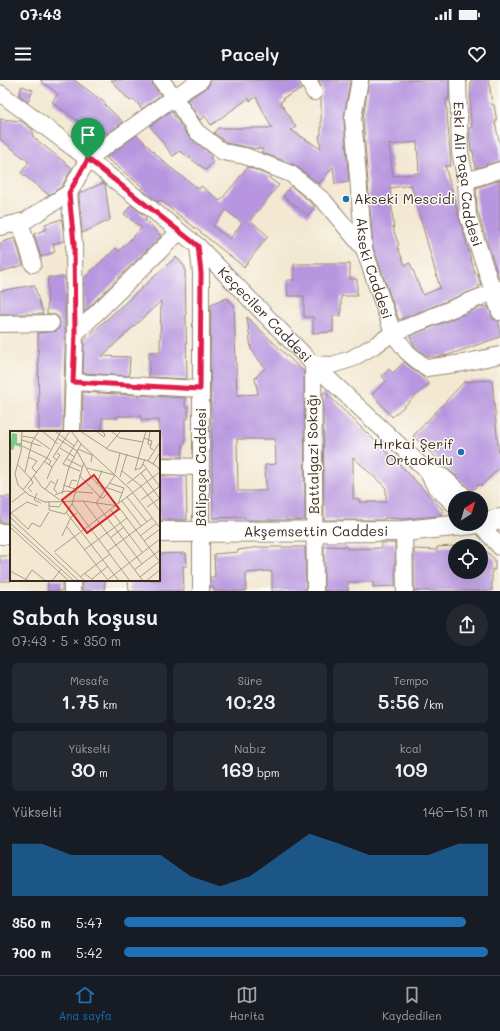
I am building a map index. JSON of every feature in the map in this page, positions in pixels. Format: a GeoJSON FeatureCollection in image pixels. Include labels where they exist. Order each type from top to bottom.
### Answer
{"type":"FeatureCollection","features":[{"type":"Feature","properties":{"kind":"main road"},"geometry":{"type":"LineString","coordinates":[[488,522],[500,519]]}},
{"type":"Feature","properties":{"kind":"main road","name":"Akşemsettin Caddesi"},"geometry":{"type":"LineString","coordinates":[[160,532],[404,531],[448,527]]}},
{"type":"Feature","properties":{"kind":"street"},"geometry":{"type":"LineString","coordinates":[[161,80],[196,131],[223,152],[245,156],[291,174],[324,201],[364,249]]}},
{"type":"Feature","properties":{"kind":"street"},"geometry":{"type":"LineString","coordinates":[[0,226],[25,221],[69,193],[88,159],[174,97],[201,80]]}},
{"type":"Feature","properties":{"kind":"street","name":"Akseki Caddesi"},"geometry":{"type":"LineString","coordinates":[[360,80],[353,118],[364,249],[393,333],[407,352],[426,368],[463,364],[500,355]]}},
{"type":"Feature","properties":{"kind":"street","name":"Eski Ali Paşa Caddesi"},"geometry":{"type":"LineString","coordinates":[[458,80],[460,152],[466,181],[468,216],[497,291],[500,312]]}},
{"type":"Feature","properties":{"kind":"street","name":"Keçeciler Caddesi"},"geometry":{"type":"LineString","coordinates":[[3,101],[88,159],[198,246],[313,364],[426,471],[435,486],[448,498]]}},
{"type":"Feature","properties":{"kind":"street"},"geometry":{"type":"LineString","coordinates":[[466,181],[500,170]]}},
{"type":"Feature","properties":{"kind":"street"},"geometry":{"type":"LineString","coordinates":[[69,193],[74,244],[75,334],[72,431]]}},
{"type":"Feature","properties":{"kind":"street"},"geometry":{"type":"LineString","coordinates":[[20,222],[33,264]]}},
{"type":"Feature","properties":{"kind":"street"},"geometry":{"type":"LineString","coordinates":[[75,334],[179,232]]}},
{"type":"Feature","properties":{"kind":"street","name":"Bâlipaşa Caddesi"},"geometry":{"type":"LineString","coordinates":[[198,246],[201,273],[200,591]]}},
{"type":"Feature","properties":{"kind":"street"},"geometry":{"type":"LineString","coordinates":[[313,364],[332,365],[350,359],[393,333],[497,291]]}},
{"type":"Feature","properties":{"kind":"street"},"geometry":{"type":"LineString","coordinates":[[0,324],[51,323]]}},
{"type":"Feature","properties":{"kind":"street","name":"Battalgazi Sokağı"},"geometry":{"type":"LineString","coordinates":[[313,364],[315,591]]}},
{"type":"Feature","properties":{"kind":"street"},"geometry":{"type":"LineString","coordinates":[[73,382],[200,389]]}},
{"type":"Feature","properties":{"kind":"street"},"geometry":{"type":"LineString","coordinates":[[160,466],[201,467]]}},
{"type":"Feature","properties":{"kind":"street","name":"Keçeciler Caddesi"},"geometry":{"type":"LineString","coordinates":[[426,471],[443,477],[458,491]]}},
{"type":"Feature","properties":{"kind":"street"},"geometry":{"type":"LineString","coordinates":[[488,528],[500,532]]}},
{"type":"Feature","properties":{"kind":"street"},"geometry":{"type":"LineString","coordinates":[[404,531],[405,591]]}},
{"type":"Feature","properties":{"kind":"street"},"geometry":{"type":"LineString","coordinates":[[486,531],[500,547]]}},
{"type":"Feature","properties":{"kind":"building"},"geometry":{"type":"Polygon","coordinates":[[[40,80],[74,80],[106,104],[105,105],[123,122],[107,134],[106,132],[102,135],[96,130],[94,133],[52,102],[58,94],[40,80]]]}},
{"type":"Feature","properties":{"kind":"building"},"geometry":{"type":"Polygon","coordinates":[[[111,80],[152,80],[153,86],[161,95],[142,109],[134,99],[130,101],[111,80]]]}},
{"type":"Feature","properties":{"kind":"building"},"geometry":{"type":"Polygon","coordinates":[[[210,80],[299,80],[302,89],[283,98],[284,100],[280,102],[296,127],[291,130],[321,149],[319,135],[321,135],[321,98],[323,92],[319,80],[350,80],[344,119],[349,182],[335,184],[333,167],[319,184],[295,165],[261,152],[263,149],[227,143],[214,133],[218,128],[272,128],[256,97],[250,101],[249,98],[211,125],[205,116],[200,120],[187,100],[206,88],[209,85],[210,80]]]}},
{"type":"Feature","properties":{"kind":"building"},"geometry":{"type":"Polygon","coordinates":[[[369,80],[449,80],[449,99],[446,99],[451,166],[445,166],[475,274],[477,273],[481,285],[478,286],[479,288],[399,320],[373,247],[363,118],[369,80]],[[417,142],[389,145],[393,176],[419,173],[417,142]],[[411,185],[390,188],[394,232],[399,245],[397,246],[405,265],[410,263],[423,295],[440,288],[411,185]]]}},
{"type":"Feature","properties":{"kind":"building"},"geometry":{"type":"Polygon","coordinates":[[[471,80],[489,80],[500,146],[500,161],[475,168],[473,151],[471,151],[469,128],[472,127],[470,114],[471,80]]]}},
{"type":"Feature","properties":{"kind":"building"},"geometry":{"type":"Polygon","coordinates":[[[22,86],[33,90],[28,102],[19,95],[22,86]]]}},
{"type":"Feature","properties":{"kind":"building"},"geometry":{"type":"Polygon","coordinates":[[[171,111],[188,136],[212,155],[210,158],[213,161],[206,170],[180,151],[173,156],[150,126],[171,111]]]}},
{"type":"Feature","properties":{"kind":"building"},"geometry":{"type":"Polygon","coordinates":[[[0,119],[21,121],[33,130],[33,137],[72,168],[62,186],[49,195],[21,173],[29,162],[0,139],[0,119]]]}},
{"type":"Feature","properties":{"kind":"building"},"geometry":{"type":"Polygon","coordinates":[[[137,135],[167,165],[199,189],[201,186],[220,201],[248,167],[270,176],[269,178],[279,185],[250,220],[268,236],[244,267],[160,200],[158,202],[142,190],[144,188],[106,158],[137,135]],[[226,210],[213,226],[230,239],[242,223],[226,210]]]}},
{"type":"Feature","properties":{"kind":"building"},"geometry":{"type":"Polygon","coordinates":[[[500,180],[499,279],[477,210],[476,188],[500,180]]]}},
{"type":"Feature","properties":{"kind":"building"},"geometry":{"type":"Polygon","coordinates":[[[103,183],[105,184],[110,220],[82,233],[79,195],[80,193],[103,183]]]}},
{"type":"Feature","properties":{"kind":"building"},"geometry":{"type":"Polygon","coordinates":[[[291,186],[315,206],[308,216],[283,196],[291,186]]]}},
{"type":"Feature","properties":{"kind":"building"},"geometry":{"type":"Polygon","coordinates":[[[131,205],[147,218],[145,220],[161,236],[84,312],[84,278],[116,248],[119,251],[142,228],[124,214],[131,205]]]}},
{"type":"Feature","properties":{"kind":"building"},"geometry":{"type":"Polygon","coordinates":[[[62,219],[64,241],[53,244],[55,252],[41,257],[34,234],[47,229],[45,224],[62,219]]]}},
{"type":"Feature","properties":{"kind":"building"},"geometry":{"type":"Polygon","coordinates":[[[15,238],[23,265],[0,272],[0,243],[15,238]]]}},
{"type":"Feature","properties":{"kind":"building"},"geometry":{"type":"Polygon","coordinates":[[[176,257],[185,267],[187,379],[149,377],[149,352],[160,352],[161,301],[102,356],[130,357],[129,376],[83,373],[84,341],[176,257]]]}},
{"type":"Feature","properties":{"kind":"building"},"geometry":{"type":"Polygon","coordinates":[[[294,264],[350,264],[350,279],[357,279],[357,296],[341,296],[341,316],[333,316],[333,332],[313,333],[313,317],[304,317],[304,296],[288,296],[287,280],[294,280],[294,264]]]}},
{"type":"Feature","properties":{"kind":"building"},"geometry":{"type":"Polygon","coordinates":[[[48,277],[65,277],[63,431],[39,431],[38,333],[56,331],[59,328],[60,323],[59,318],[56,315],[47,314],[48,277]]]}},
{"type":"Feature","properties":{"kind":"building"},"geometry":{"type":"Polygon","coordinates":[[[34,285],[43,314],[0,314],[0,291],[34,285]]]}},
{"type":"Feature","properties":{"kind":"building"},"geometry":{"type":"Polygon","coordinates":[[[227,298],[234,305],[237,396],[258,394],[255,378],[265,368],[251,349],[247,317],[304,372],[305,520],[245,520],[245,517],[213,518],[210,359],[211,305],[227,298]],[[237,439],[238,491],[266,491],[265,465],[276,464],[275,439],[237,439]]]}},
{"type":"Feature","properties":{"kind":"building"},"geometry":{"type":"Polygon","coordinates":[[[484,306],[488,306],[493,319],[499,321],[500,337],[448,355],[434,357],[427,356],[414,345],[410,336],[484,306]]]}},
{"type":"Feature","properties":{"kind":"building"},"geometry":{"type":"Polygon","coordinates":[[[404,362],[423,377],[429,384],[392,417],[372,394],[386,381],[382,376],[389,369],[393,373],[404,362]]]}},
{"type":"Feature","properties":{"kind":"building","name":"Hırkai Şerif Ortaokulu"},"geometry":{"type":"Polygon","coordinates":[[[492,380],[500,467],[481,486],[479,484],[472,491],[413,436],[464,382],[492,380]]]}},
{"type":"Feature","properties":{"kind":"building"},"geometry":{"type":"Polygon","coordinates":[[[83,392],[185,398],[185,407],[188,407],[188,419],[185,419],[185,444],[183,444],[182,457],[160,457],[159,420],[141,420],[141,416],[102,418],[102,431],[82,431],[83,392]]]}},
{"type":"Feature","properties":{"kind":"building"},"geometry":{"type":"Polygon","coordinates":[[[325,392],[408,473],[444,511],[439,516],[405,519],[384,518],[384,520],[324,520],[323,393],[325,392]],[[353,457],[353,499],[359,499],[359,502],[386,502],[386,488],[353,457]]]}},
{"type":"Feature","properties":{"kind":"building"},"geometry":{"type":"Polygon","coordinates":[[[160,476],[186,476],[187,520],[160,520],[160,476]]]}},
{"type":"Feature","properties":{"kind":"building"},"geometry":{"type":"Polygon","coordinates":[[[0,497],[10,497],[10,522],[0,522],[0,497]]]}},
{"type":"Feature","properties":{"kind":"building"},"geometry":{"type":"Polygon","coordinates":[[[381,543],[395,543],[395,586],[373,587],[373,582],[348,582],[348,591],[324,591],[324,546],[347,547],[347,549],[381,548],[381,543]]]}},
{"type":"Feature","properties":{"kind":"building"},"geometry":{"type":"Polygon","coordinates":[[[448,546],[448,579],[488,579],[488,553],[495,560],[495,570],[492,569],[492,591],[414,591],[414,549],[437,550],[437,547],[448,546]]]}},
{"type":"Feature","properties":{"kind":"building"},"geometry":{"type":"Polygon","coordinates":[[[260,547],[305,547],[306,591],[272,591],[272,572],[269,571],[246,573],[246,591],[214,591],[214,587],[210,587],[210,577],[215,577],[214,554],[238,552],[238,550],[260,547]]]}},
{"type":"Feature","properties":{"kind":"building"},"geometry":{"type":"Polygon","coordinates":[[[186,553],[187,566],[183,566],[184,591],[129,591],[128,581],[160,581],[160,554],[186,553]]]}},
{"type":"Feature","properties":{"kind":"building"},"geometry":{"type":"Polygon","coordinates":[[[0,556],[10,556],[10,581],[0,581],[0,556]]]}},
{"type":"Feature","properties":{"kind":"building"},"geometry":{"type":"Polygon","coordinates":[[[48,581],[62,581],[62,591],[48,591],[48,581]]]}},
{"type":"Feature","properties":{"kind":"building"},"geometry":{"type":"Polygon","coordinates":[[[82,581],[105,581],[104,591],[82,591],[82,581]]]}},
{"type":"Feature","properties":{"kind":"place","name":"Akseki Mescidi"},"geometry":{"type":"Point","coordinates":[346,199]}},
{"type":"Feature","properties":{"kind":"place","name":"Hırkai Şerif Ortaokulu"},"geometry":{"type":"Point","coordinates":[461,452]}},
{"type":"Feature","properties":{"kind":"route"},"geometry":{"type":"LineString","coordinates":[[88,159],[198,246],[201,273],[200,389],[73,382],[75,334],[74,244],[69,193],[88,159]]}}]}
